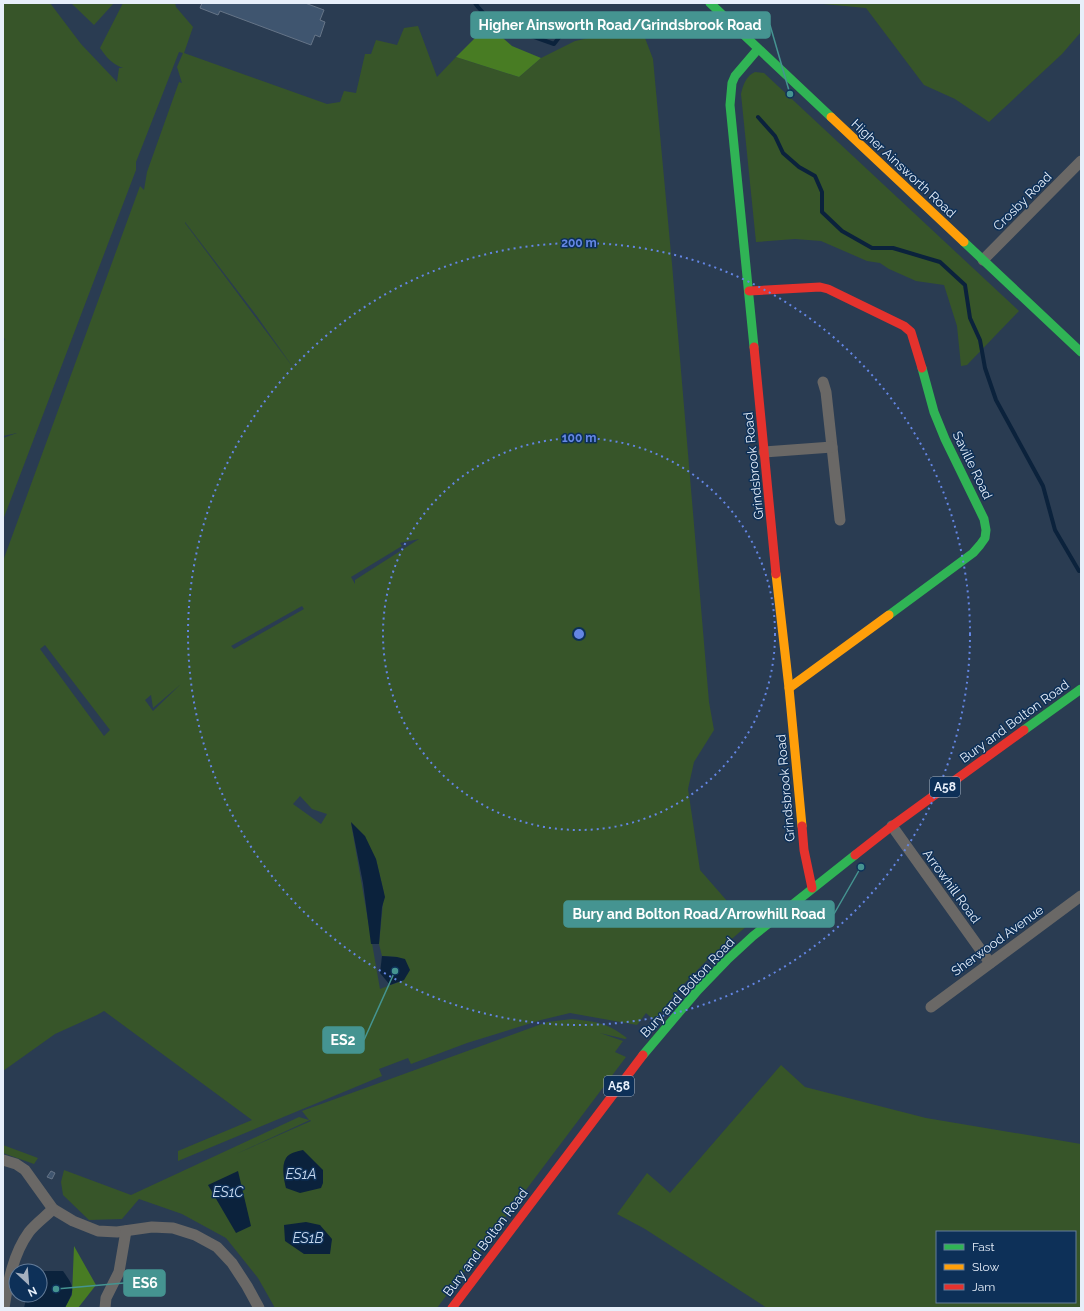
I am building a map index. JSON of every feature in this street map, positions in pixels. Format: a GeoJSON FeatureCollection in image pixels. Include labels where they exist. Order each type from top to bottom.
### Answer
{"type":"FeatureCollection","features":[{"type":"Feature","properties":{"kind":"main road","name":"Higher Ainsworth Road"},"geometry":{"type":"LineString","coordinates":[[710,3],[1081,352]]}},
{"type":"Feature","properties":{"kind":"main road","name":"Grindsbrook Road"},"geometry":{"type":"LineString","coordinates":[[758,49],[735,76],[730,92],[730,105],[804,850],[812,888]]}},
{"type":"Feature","properties":{"kind":"main road","name":"Saville Road"},"geometry":{"type":"LineString","coordinates":[[749,291],[820,287],[828,288],[904,326],[911,332],[934,412],[945,439],[984,519],[987,529],[986,538],[973,553],[789,688]]}},
{"type":"Feature","properties":{"kind":"main road","name":"Bury and Bolton Road"},"geometry":{"type":"LineString","coordinates":[[452,1308],[645,1052],[698,990],[727,960],[753,936],[812,888],[892,826],[1081,689]]}},
{"type":"Feature","properties":{"kind":"street","name":"Crosby Road"},"geometry":{"type":"LineString","coordinates":[[982,260],[1081,161]]}},
{"type":"Feature","properties":{"kind":"street"},"geometry":{"type":"LineString","coordinates":[[823,382],[826,392],[840,520]]}},
{"type":"Feature","properties":{"kind":"street"},"geometry":{"type":"LineString","coordinates":[[764,452],[832,447]]}},
{"type":"Feature","properties":{"kind":"street","name":"Arrowhill Road"},"geometry":{"type":"LineString","coordinates":[[892,826],[990,963]]}},
{"type":"Feature","properties":{"kind":"street","name":"Sherwood Avenue"},"geometry":{"type":"LineString","coordinates":[[930,1007],[1081,896]]}},
{"type":"Feature","properties":{"kind":"street"},"geometry":{"type":"LineString","coordinates":[[3,1160],[16,1164],[25,1170],[53,1209],[73,1221],[98,1231],[118,1232],[152,1227],[173,1228],[195,1235],[217,1247],[232,1263],[259,1308]]}},
{"type":"Feature","properties":{"kind":"street"},"geometry":{"type":"LineString","coordinates":[[4,1308],[9,1279],[18,1250],[29,1232],[53,1209]]}},
{"type":"Feature","properties":{"kind":"street"},"geometry":{"type":"LineString","coordinates":[[105,1308],[106,1298],[119,1272],[126,1231]]}},
{"type":"Feature","properties":{"kind":"green space"},"geometry":{"type":"Polygon","coordinates":[[[3,3],[50,3],[81,44],[117,82],[119,68],[123,68],[110,60],[100,48],[123,3],[175,3],[176,7],[193,27],[184,53],[327,104],[340,102],[344,91],[356,93],[365,54],[371,54],[376,40],[397,45],[404,28],[418,26],[437,77],[456,57],[519,77],[541,58],[575,41],[598,36],[645,38],[653,59],[709,702],[714,730],[694,762],[688,789],[700,870],[748,925],[706,961],[678,990],[655,1021],[646,1013],[637,1025],[570,1013],[541,1020],[467,1043],[411,1064],[408,1058],[379,1069],[382,1076],[178,1161],[178,1151],[252,1120],[104,1011],[55,1034],[3,1071],[3,561],[140,186],[144,190],[147,172],[179,82],[182,83],[177,67],[183,53],[179,52],[136,162],[136,170],[3,520],[3,438],[17,433],[3,436],[3,343],[5,339],[3,337],[3,3]],[[185,223],[295,370],[256,315],[185,223]],[[419,539],[400,543],[402,546],[351,577],[355,584],[355,580],[419,539]],[[302,606],[231,646],[234,649],[304,609],[302,606]],[[45,645],[40,649],[104,736],[110,730],[45,645]],[[181,684],[153,708],[151,695],[145,700],[153,711],[181,684]],[[300,796],[293,804],[321,824],[327,814],[312,809],[300,796]],[[351,823],[380,989],[404,980],[397,957],[382,956],[379,944],[384,893],[376,859],[351,823]]]}},
{"type":"Feature","properties":{"kind":"green space"},"geometry":{"type":"Polygon","coordinates":[[[71,3],[114,3],[94,25],[71,3]]]}},
{"type":"Feature","properties":{"kind":"green space"},"geometry":{"type":"Polygon","coordinates":[[[812,3],[1081,3],[1081,32],[1062,54],[989,122],[955,99],[924,85],[866,8],[812,3]]]}},
{"type":"Feature","properties":{"kind":"green space"},"geometry":{"type":"Polygon","coordinates":[[[488,25],[512,46],[541,58],[519,77],[456,57],[488,25]]]}},
{"type":"Feature","properties":{"kind":"green space"},"geometry":{"type":"Polygon","coordinates":[[[755,72],[764,73],[1019,311],[967,365],[961,366],[957,326],[944,285],[916,281],[889,269],[880,263],[867,261],[821,241],[795,239],[756,242],[741,94],[747,78],[755,72]]]}},
{"type":"Feature","properties":{"kind":"green space"},"geometry":{"type":"Polygon","coordinates":[[[572,1019],[595,1022],[607,1026],[627,1038],[625,1039],[600,1033],[623,1041],[615,1052],[626,1057],[437,1308],[275,1308],[258,1278],[226,1238],[182,1214],[139,1199],[122,1219],[89,1220],[63,1195],[61,1182],[64,1170],[131,1195],[299,1117],[309,1120],[302,1111],[547,1022],[572,1019]],[[310,1120],[236,1154],[311,1121],[310,1120]]]}},
{"type":"Feature","properties":{"kind":"green space"},"geometry":{"type":"Polygon","coordinates":[[[781,1065],[805,1087],[926,1118],[1081,1144],[1081,1308],[767,1308],[645,1229],[617,1214],[647,1173],[670,1193],[781,1065]]]}},
{"type":"Feature","properties":{"kind":"green space"},"geometry":{"type":"Polygon","coordinates":[[[3,1145],[38,1158],[34,1164],[3,1153],[3,1145]]]}},
{"type":"Feature","properties":{"kind":"green space"},"geometry":{"type":"Polygon","coordinates":[[[74,1246],[96,1285],[78,1308],[64,1308],[72,1295],[74,1246]]]}},
{"type":"Feature","properties":{"kind":"water"},"geometry":{"type":"Polygon","coordinates":[[[351,822],[365,836],[376,859],[385,897],[382,907],[379,944],[371,944],[363,883],[351,822]]]}},
{"type":"Feature","properties":{"kind":"water"},"geometry":{"type":"Polygon","coordinates":[[[382,956],[405,959],[410,970],[404,980],[390,985],[380,973],[382,956]]]}},
{"type":"Feature","properties":{"kind":"water","name":"ES1A"},"geometry":{"type":"Polygon","coordinates":[[[303,1150],[323,1170],[323,1183],[321,1188],[300,1193],[286,1188],[283,1169],[284,1161],[287,1156],[294,1152],[303,1150]]]}},
{"type":"Feature","properties":{"kind":"water","name":"ES1C"},"geometry":{"type":"Polygon","coordinates":[[[238,1171],[251,1226],[236,1233],[208,1185],[238,1171]]]}},
{"type":"Feature","properties":{"kind":"water","name":"ES1B"},"geometry":{"type":"Polygon","coordinates":[[[306,1222],[320,1225],[332,1239],[330,1254],[304,1254],[285,1241],[284,1225],[306,1222]]]}},
{"type":"Feature","properties":{"kind":"water"},"geometry":{"type":"Polygon","coordinates":[[[48,1271],[63,1271],[72,1285],[71,1297],[65,1308],[24,1308],[25,1303],[48,1303],[48,1271]]]}},
{"type":"Feature","properties":{"kind":"building"},"geometry":{"type":"Polygon","coordinates":[[[202,3],[305,3],[324,10],[320,20],[325,22],[320,37],[315,35],[311,45],[220,11],[218,15],[200,8],[202,3]]]}},
{"type":"Feature","properties":{"kind":"building"},"geometry":{"type":"Polygon","coordinates":[[[51,1171],[55,1173],[52,1179],[47,1177],[51,1171]]]}},
{"type":"Feature","properties":{"kind":"waterway"},"geometry":{"type":"LineString","coordinates":[[475,3],[495,26],[512,29],[554,44],[564,31],[592,17]]}},
{"type":"Feature","properties":{"kind":"waterway"},"geometry":{"type":"LineString","coordinates":[[758,117],[775,136],[783,153],[799,167],[815,176],[822,192],[822,212],[842,231],[872,248],[893,248],[940,262],[965,285],[970,318],[980,340],[985,368],[996,400],[1043,486],[1055,530],[1079,571]]}},
{"type":"Feature","properties":{"kind":"traffic: fast"},"geometry":{"type":"LineString","coordinates":[[710,3],[831,117]]}},
{"type":"Feature","properties":{"kind":"traffic: fast"},"geometry":{"type":"LineString","coordinates":[[754,347],[730,105],[732,83],[735,76],[758,49]]}},
{"type":"Feature","properties":{"kind":"traffic: fast"},"geometry":{"type":"LineString","coordinates":[[964,242],[1081,352]]}},
{"type":"Feature","properties":{"kind":"traffic: fast"},"geometry":{"type":"LineString","coordinates":[[889,615],[973,553],[985,538],[986,530],[984,519],[945,439],[934,412],[922,368]]}},
{"type":"Feature","properties":{"kind":"traffic: fast"},"geometry":{"type":"LineString","coordinates":[[1024,730],[1081,689]]}},
{"type":"Feature","properties":{"kind":"traffic: fast"},"geometry":{"type":"LineString","coordinates":[[643,1055],[698,990],[727,960],[753,936],[855,855]]}},
{"type":"Feature","properties":{"kind":"traffic: slow"},"geometry":{"type":"LineString","coordinates":[[831,117],[964,242]]}},
{"type":"Feature","properties":{"kind":"traffic: slow"},"geometry":{"type":"LineString","coordinates":[[776,574],[789,688],[802,826]]}},
{"type":"Feature","properties":{"kind":"traffic: slow"},"geometry":{"type":"LineString","coordinates":[[789,688],[889,615]]}},
{"type":"Feature","properties":{"kind":"traffic: jam"},"geometry":{"type":"LineString","coordinates":[[749,291],[820,287],[828,289],[904,326],[911,332],[922,368]]}},
{"type":"Feature","properties":{"kind":"traffic: jam"},"geometry":{"type":"LineString","coordinates":[[754,347],[776,574]]}},
{"type":"Feature","properties":{"kind":"traffic: jam"},"geometry":{"type":"LineString","coordinates":[[855,855],[892,826],[1024,730]]}},
{"type":"Feature","properties":{"kind":"traffic: jam"},"geometry":{"type":"LineString","coordinates":[[802,826],[804,850],[812,888]]}},
{"type":"Feature","properties":{"kind":"traffic: jam"},"geometry":{"type":"LineString","coordinates":[[452,1308],[643,1055]]}},
{"type":"Feature","properties":{"kind":"place","name":"Higher Ainsworth Road/Grindsbrook Road"},"geometry":{"type":"Point","coordinates":[790,94]}},
{"type":"Feature","properties":{"kind":"place","name":"Bury and Bolton Road/Arrowhill Road"},"geometry":{"type":"Point","coordinates":[861,867]}},
{"type":"Feature","properties":{"kind":"place","name":"ES2"},"geometry":{"type":"Point","coordinates":[395,971]}},
{"type":"Feature","properties":{"kind":"place","name":"ES6"},"geometry":{"type":"Point","coordinates":[56,1289]}}]}
